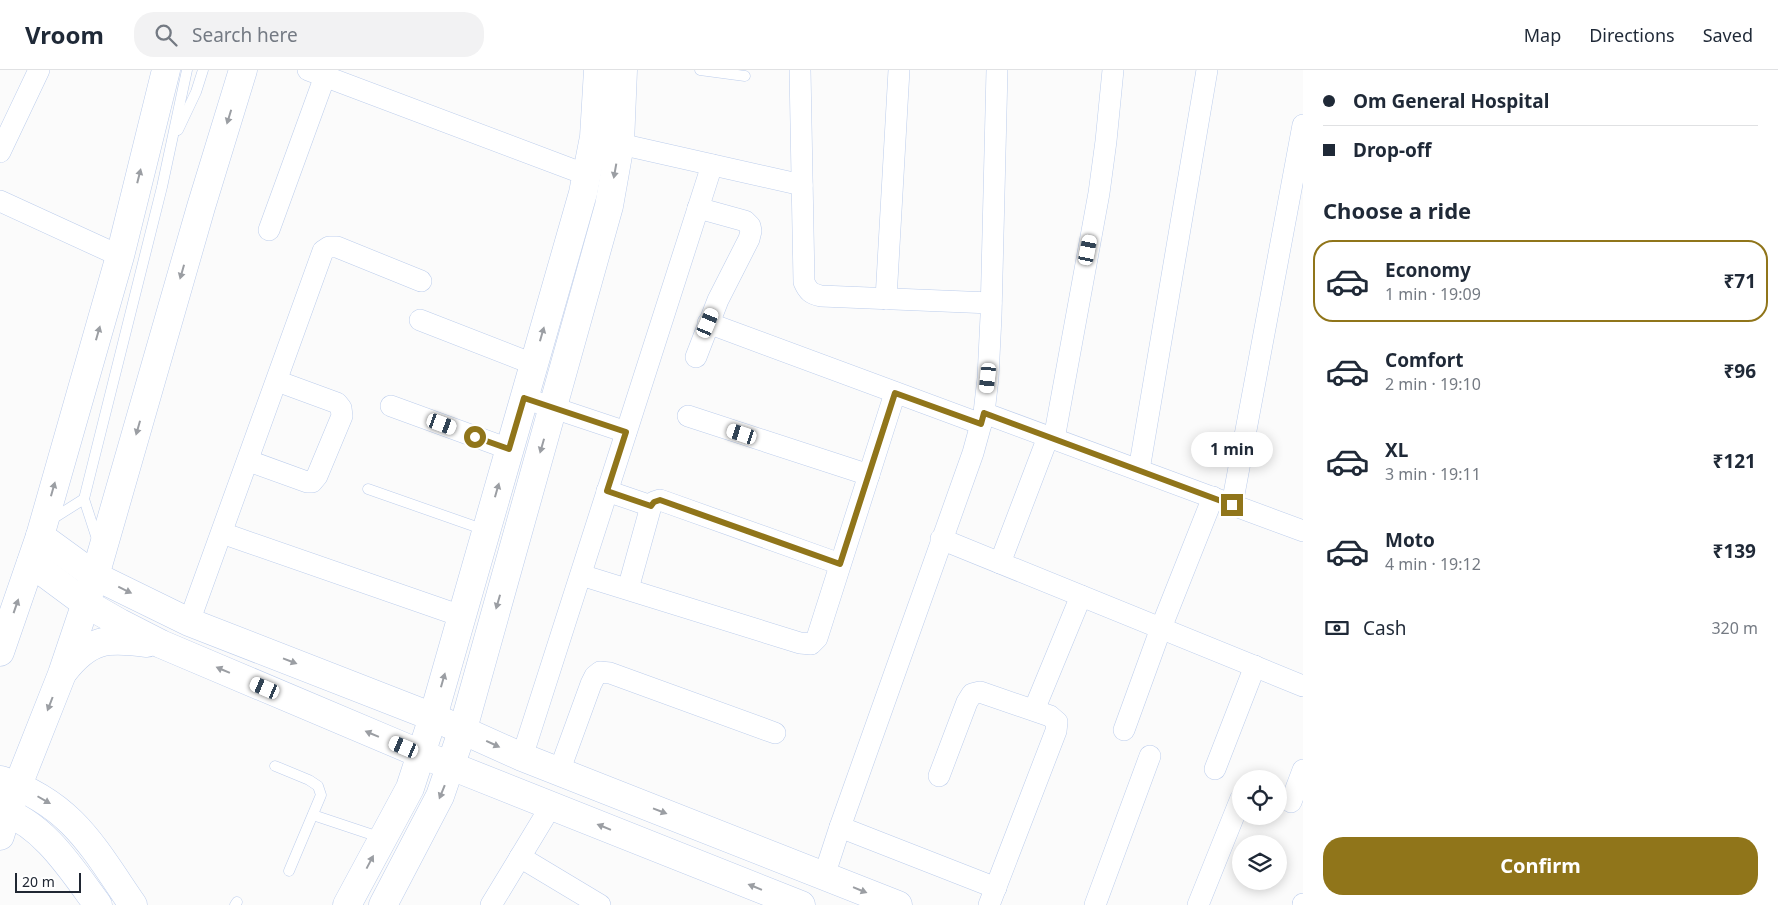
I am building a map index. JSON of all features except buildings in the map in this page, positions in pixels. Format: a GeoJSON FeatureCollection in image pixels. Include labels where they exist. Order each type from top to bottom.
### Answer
{"type":"FeatureCollection","features":[{"type":"Feature","properties":{"kind":"main road"},"geometry":{"type":"LineString","coordinates":[[0,652],[42,531],[120,256],[166,70]]}},
{"type":"Feature","properties":{"kind":"main road"},"geometry":{"type":"LineString","coordinates":[[98,905],[54,847],[29,825],[2,821],[9,783],[62,674],[99,564],[201,207],[243,70]]}},
{"type":"Feature","properties":{"kind":"main road"},"geometry":{"type":"LineString","coordinates":[[346,905],[410,788],[433,716],[583,194],[594,137],[598,70]]}},
{"type":"Feature","properties":{"kind":"main road"},"geometry":{"type":"LineString","coordinates":[[386,904],[440,796],[463,729],[609,206],[620,144],[623,70]]}},
{"type":"Feature","properties":{"kind":"main road"},"geometry":{"type":"LineString","coordinates":[[42,531],[99,564],[189,622],[433,716],[522,757],[898,905]]}},
{"type":"Feature","properties":{"kind":"main road"},"geometry":{"type":"LineString","coordinates":[[31,563],[85,603],[120,624],[161,644],[421,754],[801,905]]}},
{"type":"Feature","properties":{"kind":"main road"},"geometry":{"type":"LineString","coordinates":[[62,674],[76,656],[95,644],[116,640],[161,644]]}},
{"type":"Feature","properties":{"kind":"main road"},"geometry":{"type":"LineString","coordinates":[[9,783],[59,809],[86,836],[133,905]]}},
{"type":"Feature","properties":{"kind":"street"},"geometry":{"type":"LineString","coordinates":[[0,152],[39,70]]}},
{"type":"Feature","properties":{"kind":"street"},"geometry":{"type":"LineString","coordinates":[[800,70],[804,282],[806,288],[812,294],[820,296],[991,303]]}},
{"type":"Feature","properties":{"kind":"street"},"geometry":{"type":"LineString","coordinates":[[886,299],[899,70]]}},
{"type":"Feature","properties":{"kind":"street"},"geometry":{"type":"LineString","coordinates":[[824,876],[973,453],[982,419],[991,303],[998,70]]}},
{"type":"Feature","properties":{"kind":"street"},"geometry":{"type":"LineString","coordinates":[[1000,563],[1051,438],[1099,194],[1113,70]]}},
{"type":"Feature","properties":{"kind":"street"},"geometry":{"type":"LineString","coordinates":[[1139,470],[1207,70]]}},
{"type":"Feature","properties":{"kind":"street"},"geometry":{"type":"LineString","coordinates":[[269,230],[329,75],[586,175]]}},
{"type":"Feature","properties":{"kind":"street"},"geometry":{"type":"LineString","coordinates":[[1232,505],[1303,125]]}},
{"type":"Feature","properties":{"kind":"street"},"geometry":{"type":"LineString","coordinates":[[620,144],[802,185]]}},
{"type":"Feature","properties":{"kind":"street"},"geometry":{"type":"LineString","coordinates":[[522,757],[712,165]]}},
{"type":"Feature","properties":{"kind":"street"},"geometry":{"type":"LineString","coordinates":[[0,201],[120,256]]}},
{"type":"Feature","properties":{"kind":"street"},"geometry":{"type":"LineString","coordinates":[[696,357],[718,300],[752,231],[750,226],[744,221],[698,208]]}},
{"type":"Feature","properties":{"kind":"street"},"geometry":{"type":"LineString","coordinates":[[189,622],[249,461],[323,251],[329,247],[337,247],[421,281]]}},
{"type":"Feature","properties":{"kind":"street"},"geometry":{"type":"LineString","coordinates":[[420,320],[533,364]]}},
{"type":"Feature","properties":{"kind":"street"},"geometry":{"type":"LineString","coordinates":[[708,323],[895,393],[1051,438],[1303,531]]}},
{"type":"Feature","properties":{"kind":"street"},"geometry":{"type":"LineString","coordinates":[[249,461],[312,482],[317,476],[342,416],[341,408],[337,403],[277,381]]}},
{"type":"Feature","properties":{"kind":"street"},"geometry":{"type":"LineString","coordinates":[[580,575],[800,643],[811,644],[817,638],[895,393]]}},
{"type":"Feature","properties":{"kind":"street"},"geometry":{"type":"LineString","coordinates":[[524,398],[626,432]]}},
{"type":"Feature","properties":{"kind":"street"},"geometry":{"type":"LineString","coordinates":[[391,406],[509,449]]}},
{"type":"Feature","properties":{"kind":"street"},"geometry":{"type":"LineString","coordinates":[[688,416],[869,475]]}},
{"type":"Feature","properties":{"kind":"street"},"geometry":{"type":"LineString","coordinates":[[607,491],[651,506]]}},
{"type":"Feature","properties":{"kind":"street"},"geometry":{"type":"LineString","coordinates":[[1124,730],[1161,628],[1213,497]]}},
{"type":"Feature","properties":{"kind":"street"},"geometry":{"type":"LineString","coordinates":[[628,589],[651,506],[654,502],[660,500],[840,564]]}},
{"type":"Feature","properties":{"kind":"street"},"geometry":{"type":"LineString","coordinates":[[222,533],[461,616]]}},
{"type":"Feature","properties":{"kind":"street"},"geometry":{"type":"LineString","coordinates":[[941,540],[1303,686]]}},
{"type":"Feature","properties":{"kind":"street"},"geometry":{"type":"LineString","coordinates":[[1034,710],[1081,596]]}},
{"type":"Feature","properties":{"kind":"street"},"geometry":{"type":"LineString","coordinates":[[1215,769],[1254,666]]}},
{"type":"Feature","properties":{"kind":"street"},"geometry":{"type":"LineString","coordinates":[[559,772],[591,684],[595,676],[600,672],[610,673],[774,733]]}},
{"type":"Feature","properties":{"kind":"street"},"geometry":{"type":"LineString","coordinates":[[840,827],[992,897],[1056,731],[1057,722],[1050,716],[980,692],[972,694],[939,776]]}},
{"type":"Feature","properties":{"kind":"street"},"geometry":{"type":"LineString","coordinates":[[1095,905],[1150,756]]}},
{"type":"Feature","properties":{"kind":"street"},"geometry":{"type":"LineString","coordinates":[[1291,802],[1303,770]]}},
{"type":"Feature","properties":{"kind":"street"},"geometry":{"type":"LineString","coordinates":[[491,905],[551,806]]}},
{"type":"Feature","properties":{"kind":"street"},"geometry":{"type":"LineString","coordinates":[[1198,905],[1232,820]]}},
{"type":"Feature","properties":{"kind":"street"},"geometry":{"type":"LineString","coordinates":[[520,857],[600,905]]}},
{"type":"Feature","properties":{"kind":"lane"},"geometry":{"type":"LineString","coordinates":[[99,564],[84,499],[172,145],[187,70]]}},
{"type":"Feature","properties":{"kind":"lane"},"geometry":{"type":"LineString","coordinates":[[172,145],[196,92],[203,70]]}},
{"type":"Feature","properties":{"kind":"lane"},"geometry":{"type":"LineString","coordinates":[[700,70],[745,76]]}},
{"type":"Feature","properties":{"kind":"lane"},"geometry":{"type":"LineString","coordinates":[[368,489],[486,530]]}},
{"type":"Feature","properties":{"kind":"lane"},"geometry":{"type":"LineString","coordinates":[[42,531],[84,499]]}},
{"type":"Feature","properties":{"kind":"lane"},"geometry":{"type":"LineString","coordinates":[[275,766],[310,780],[318,786],[321,795],[289,871]]}},
{"type":"Feature","properties":{"kind":"lane"},"geometry":{"type":"LineString","coordinates":[[313,815],[383,838]]}},
{"type":"Feature","properties":{"kind":"route"},"geometry":{"type":"LineString","coordinates":[[475,437],[509,449],[524,398],[626,432],[607,491],[651,506],[654,502],[660,500],[840,564],[895,393],[981,424],[984,413],[1232,505]]}}]}
